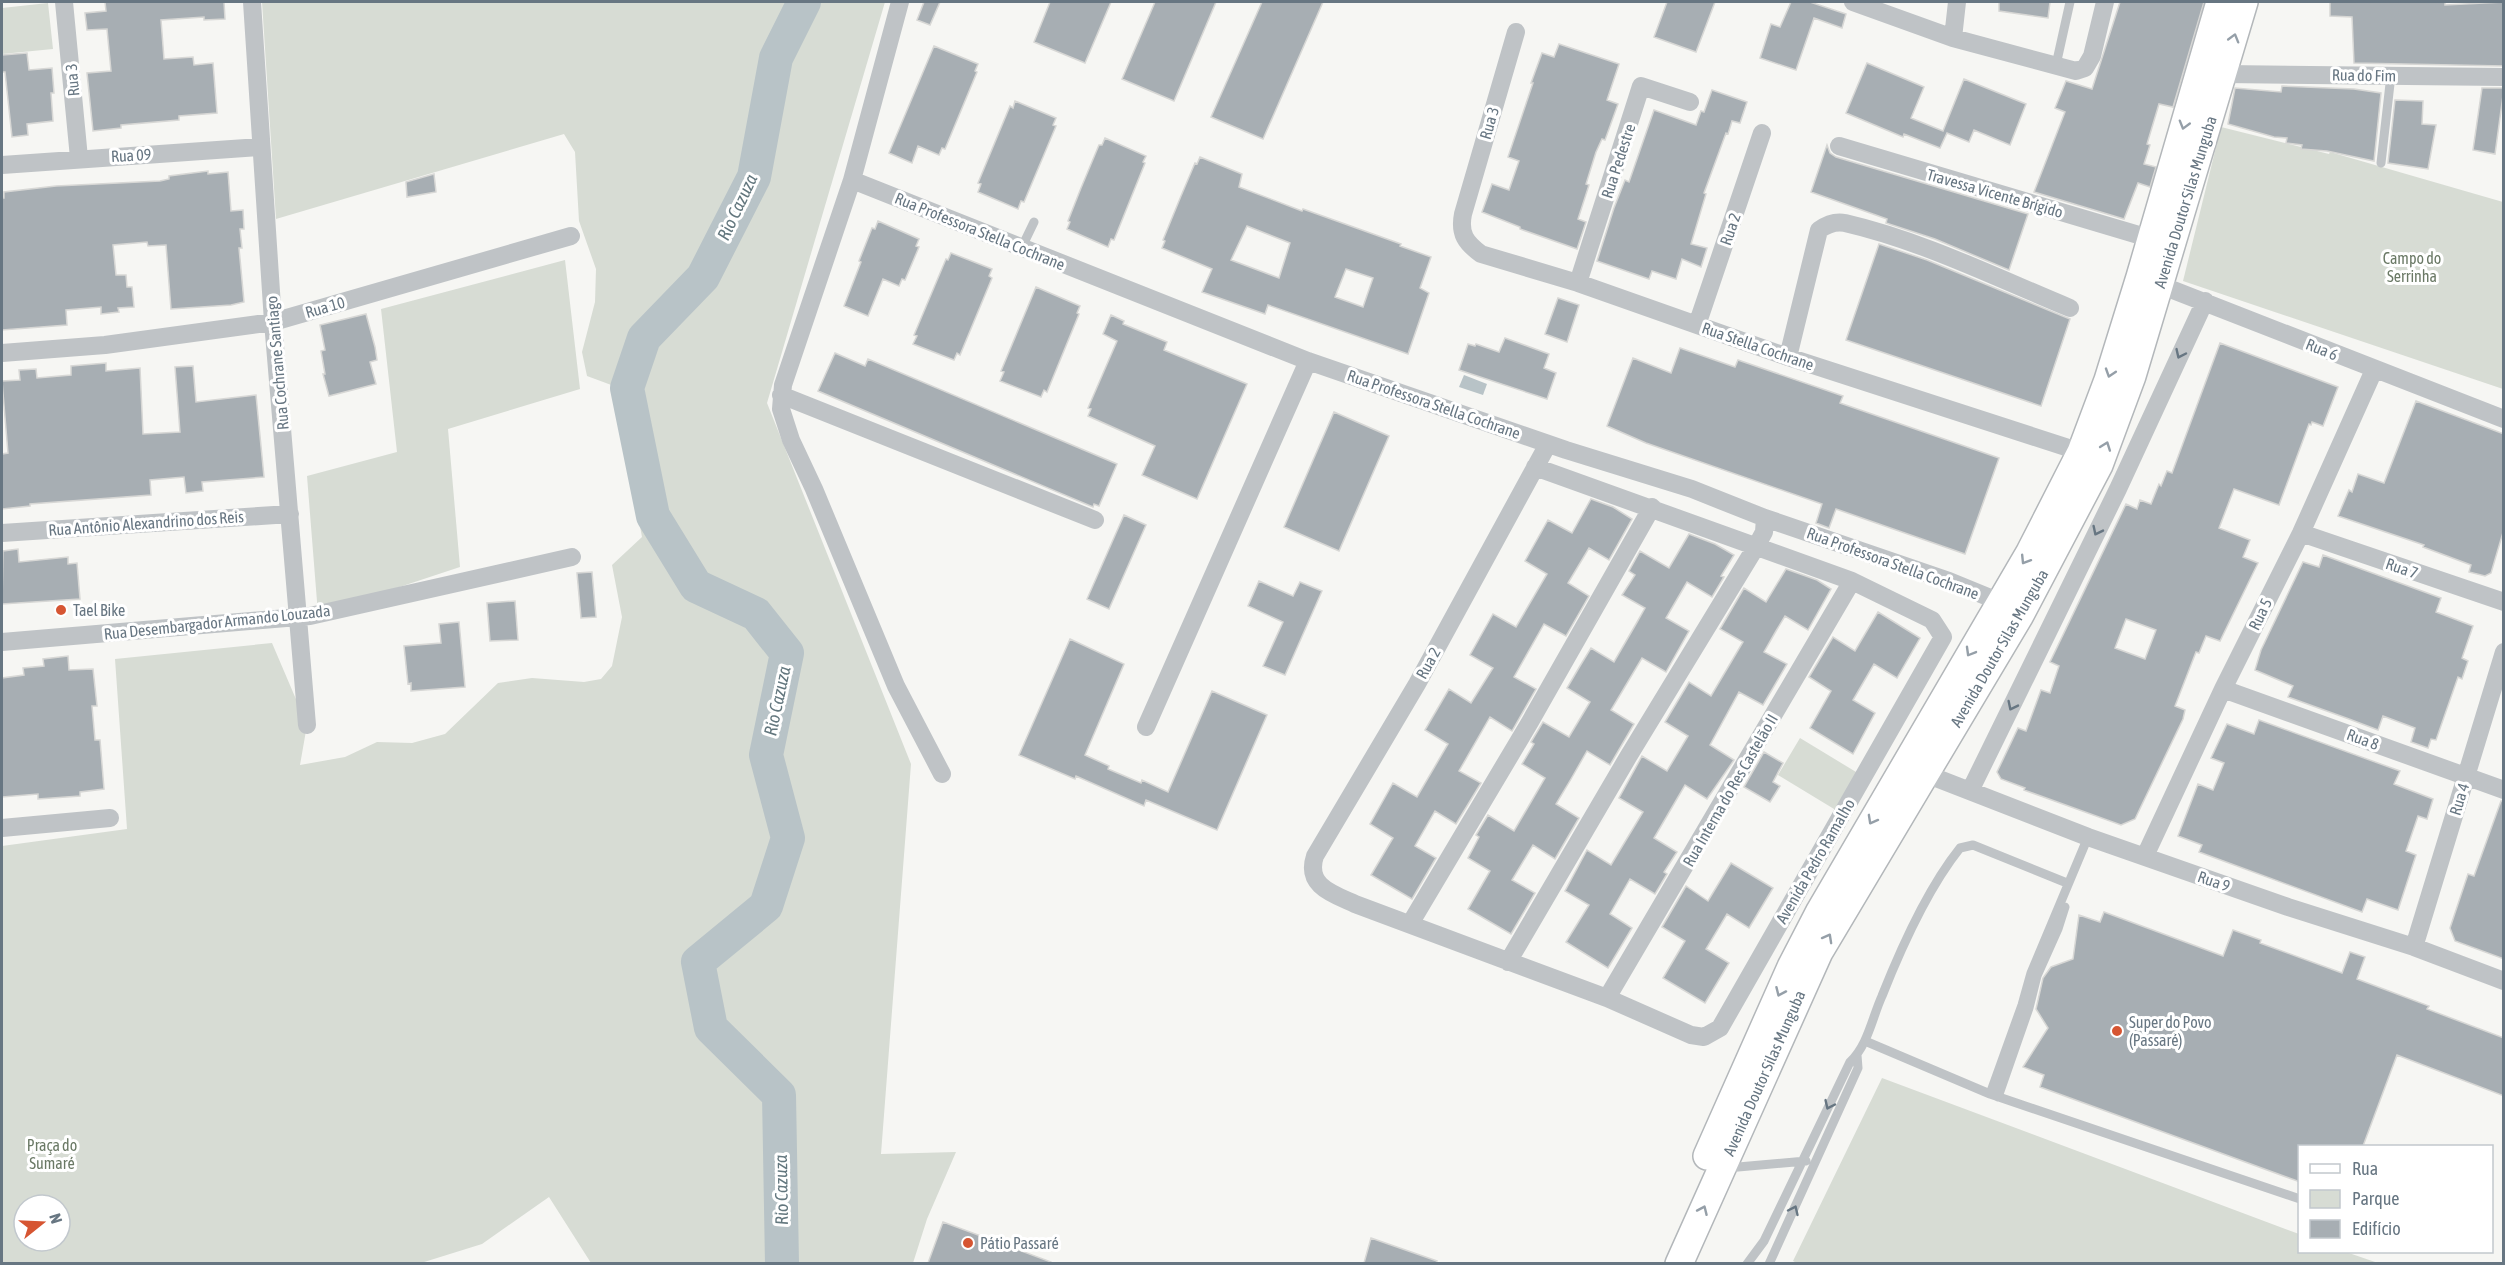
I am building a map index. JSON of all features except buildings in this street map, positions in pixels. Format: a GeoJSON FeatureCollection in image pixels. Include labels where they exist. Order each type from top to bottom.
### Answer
{"type":"FeatureCollection","features":[{"type":"Feature","properties":{"kind":"main road","name":"Avenida Doutor Silas Munguba"},"geometry":{"type":"LineString","coordinates":[[1676,1263],[1791,967],[1820,911],[2099,465],[2132,376],[2150,281],[2151,239],[2220,2]]}},
{"type":"Feature","properties":{"kind":"main road","name":"Avenida Doutor Silas Munguba"},"geometry":{"type":"LineString","coordinates":[[1676,1263],[1820,952],[1926,774],[2011,606],[2030,552],[2081,452],[2108,380],[2150,281],[2224,74],[2244,2]]}},
{"type":"Feature","properties":{"kind":"street","name":"Rua 3"},"geometry":{"type":"LineString","coordinates":[[64,2],[79,158]]}},
{"type":"Feature","properties":{"kind":"street","name":"Rua Cochrane Santiago"},"geometry":{"type":"LineString","coordinates":[[252,2],[273,322],[307,725]]}},
{"type":"Feature","properties":{"kind":"street"},"geometry":{"type":"LineString","coordinates":[[900,2],[852,180],[781,395],[781,409],[791,440],[814,489],[896,686],[942,774]]}},
{"type":"Feature","properties":{"kind":"street"},"geometry":{"type":"LineString","coordinates":[[1853,2],[1953,38],[2076,71],[2085,68],[2092,56],[2106,2]]}},
{"type":"Feature","properties":{"kind":"street"},"geometry":{"type":"LineString","coordinates":[[1953,38],[1957,2]]}},
{"type":"Feature","properties":{"kind":"street","name":"Rua 3"},"geometry":{"type":"LineString","coordinates":[[1463,214],[1516,32]]}},
{"type":"Feature","properties":{"kind":"street","name":"Rua do Fim"},"geometry":{"type":"LineString","coordinates":[[2224,74],[2504,77]]}},
{"type":"Feature","properties":{"kind":"street","name":"Rua Pedestre"},"geometry":{"type":"LineString","coordinates":[[1578,283],[1641,86],[1690,102]]}},
{"type":"Feature","properties":{"kind":"street","name":"Rua 2"},"geometry":{"type":"LineString","coordinates":[[1697,325],[1762,133]]}},
{"type":"Feature","properties":{"kind":"street","name":"Travessa Vicente Brígido"},"geometry":{"type":"LineString","coordinates":[[1839,146],[2151,239]]}},
{"type":"Feature","properties":{"kind":"street","name":"Rua 09"},"geometry":{"type":"LineString","coordinates":[[2,165],[261,147]]}},
{"type":"Feature","properties":{"kind":"street","name":"Rua Professora Stella Cochrane"},"geometry":{"type":"LineString","coordinates":[[852,180],[1021,249],[1172,305],[1308,361],[1548,444],[1692,489],[1765,518],[1949,581],[2011,606]]}},
{"type":"Feature","properties":{"kind":"street","name":"Rua Stella Cochrane"},"geometry":{"type":"LineString","coordinates":[[1463,214],[1461,226],[1464,239],[1481,254],[1578,283],[1788,357],[2081,452]]}},
{"type":"Feature","properties":{"kind":"street"},"geometry":{"type":"LineString","coordinates":[[1788,357],[1819,230],[1825,225],[1834,223],[1844,223],[1883,233],[2070,308]]}},
{"type":"Feature","properties":{"kind":"street","name":"Rua 10"},"geometry":{"type":"LineString","coordinates":[[2,353],[105,345],[273,322],[571,236]]}},
{"type":"Feature","properties":{"kind":"street","name":"Rua 6"},"geometry":{"type":"LineString","coordinates":[[2150,281],[2504,419]]}},
{"type":"Feature","properties":{"kind":"street","name":"Avenida Doutor Silas Munguba"},"geometry":{"type":"LineString","coordinates":[[1970,791],[2118,489],[2205,301]]}},
{"type":"Feature","properties":{"kind":"street"},"geometry":{"type":"LineString","coordinates":[[1146,727],[1308,361]]}},
{"type":"Feature","properties":{"kind":"street","name":"Rua 5"},"geometry":{"type":"LineString","coordinates":[[2145,856],[2223,689],[2301,533],[2374,370]]}},
{"type":"Feature","properties":{"kind":"street"},"geometry":{"type":"LineString","coordinates":[[781,395],[1095,520]]}},
{"type":"Feature","properties":{"kind":"street","name":"Rua 2"},"geometry":{"type":"LineString","coordinates":[[1410,924],[1326,891],[1317,884],[1313,874],[1315,856],[1417,684],[1548,444]]}},
{"type":"Feature","properties":{"kind":"street"},"geometry":{"type":"LineString","coordinates":[[1535,467],[1652,507],[1530,722],[1410,924],[1607,998]]}},
{"type":"Feature","properties":{"kind":"street","name":"Rua Professora Stella Cochrane"},"geometry":{"type":"LineString","coordinates":[[1652,507],[1852,581],[1932,620],[1943,637],[1928,667]]}},
{"type":"Feature","properties":{"kind":"street","name":"Rua Antônio Alexandrino dos Reis"},"geometry":{"type":"LineString","coordinates":[[2,533],[290,514]]}},
{"type":"Feature","properties":{"kind":"street"},"geometry":{"type":"LineString","coordinates":[[1508,962],[1628,757],[1757,545],[1764,532],[1765,518]]}},
{"type":"Feature","properties":{"kind":"street","name":"Rua 7"},"geometry":{"type":"LineString","coordinates":[[2301,533],[2504,602]]}},
{"type":"Feature","properties":{"kind":"street","name":"Rua Desembargador Armando Louzada"},"geometry":{"type":"LineString","coordinates":[[2,642],[298,617],[572,557]]}},
{"type":"Feature","properties":{"kind":"street","name":"Rua Interna do Res Castelão II"},"geometry":{"type":"LineString","coordinates":[[1607,998],[1852,581]]}},
{"type":"Feature","properties":{"kind":"street","name":"Rua 4"},"geometry":{"type":"LineString","coordinates":[[2414,947],[2504,652]]}},
{"type":"Feature","properties":{"kind":"street","name":"Avenida Pedro Ramalho"},"geometry":{"type":"LineString","coordinates":[[1607,998],[1691,1035],[1704,1038],[1720,1028],[1928,667]]}},
{"type":"Feature","properties":{"kind":"street","name":"Rua 8"},"geometry":{"type":"LineString","coordinates":[[2223,689],[2504,790]]}},
{"type":"Feature","properties":{"kind":"street","name":"Rua 9"},"geometry":{"type":"LineString","coordinates":[[1926,774],[2088,837],[2288,907],[2414,947],[2504,981]]}},
{"type":"Feature","properties":{"kind":"street"},"geometry":{"type":"LineString","coordinates":[[2,828],[110,818]]}},
{"type":"Feature","properties":{"kind":"lane"},"geometry":{"type":"LineString","coordinates":[[2056,65],[2070,2]]}},
{"type":"Feature","properties":{"kind":"lane"},"geometry":{"type":"LineString","coordinates":[[2381,163],[2391,75]]}},
{"type":"Feature","properties":{"kind":"lane"},"geometry":{"type":"LineString","coordinates":[[1021,249],[1034,222]]}},
{"type":"Feature","properties":{"kind":"lane"},"geometry":{"type":"LineString","coordinates":[[1994,1095],[2031,973],[2088,837]]}},
{"type":"Feature","properties":{"kind":"lane"},"geometry":{"type":"LineString","coordinates":[[1747,1263],[1764,1241],[1850,1062],[1857,1055],[1864,1041],[1882,994],[1913,927],[1938,881],[1960,848],[1973,845],[2069,879]]}},
{"type":"Feature","properties":{"kind":"lane"},"geometry":{"type":"LineString","coordinates":[[1864,1041],[1994,1095],[2298,1198]]}},
{"type":"Feature","properties":{"kind":"lane"},"geometry":{"type":"LineString","coordinates":[[1769,1263],[1858,1068],[1857,1055]]}},
{"type":"Feature","properties":{"kind":"lane"},"geometry":{"type":"LineString","coordinates":[[1721,1169],[1817,1160]]}},
{"type":"Feature","properties":{"kind":"green space","name":"Praça do Sumaré"},"geometry":{"type":"Polygon","coordinates":[[[262,2],[885,2],[767,403],[911,764],[881,1154],[956,1152],[927,1219],[913,1263],[591,1263],[549,1197],[482,1244],[421,1263],[2,1263],[2,846],[127,829],[115,659],[272,643],[307,725],[300,765],[345,757],[377,742],[412,743],[445,734],[498,683],[532,678],[584,682],[601,679],[612,666],[622,617],[612,565],[642,537],[614,386],[587,376],[582,352],[595,302],[596,269],[579,221],[575,152],[564,134],[276,219],[262,2]]]}},
{"type":"Feature","properties":{"kind":"green space"},"geometry":{"type":"Polygon","coordinates":[[[48,3],[53,49],[2,54],[2,8],[48,3]]]}},
{"type":"Feature","properties":{"kind":"green space","name":"Campo do Serrinha"},"geometry":{"type":"Polygon","coordinates":[[[2221,127],[2329,154],[2330,152],[2503,202],[2503,389],[2183,281],[2221,127]]]}},
{"type":"Feature","properties":{"kind":"green space"},"geometry":{"type":"Polygon","coordinates":[[[565,260],[580,389],[448,429],[460,567],[318,614],[307,476],[397,452],[381,309],[565,260]]]}},
{"type":"Feature","properties":{"kind":"green space"},"geometry":{"type":"Polygon","coordinates":[[[1800,738],[1861,775],[1839,812],[1778,775],[1800,738]]]}},
{"type":"Feature","properties":{"kind":"green space"},"geometry":{"type":"Polygon","coordinates":[[[1882,1078],[2298,1234],[2298,1253],[2349,1253],[2378,1263],[1799,1264],[1793,1261],[1882,1078]]]}},
{"type":"Feature","properties":{"kind":"shaded area"},"geometry":{"type":"Polygon","coordinates":[[[1464,375],[1487,384],[1483,395],[1459,387],[1464,375]]]}},
{"type":"Feature","properties":{"kind":"waterway","name":"Rio Cazuza"},"geometry":{"type":"LineString","coordinates":[[782,1264],[779,1095],[711,1028],[698,962],[766,906],[788,838],[766,755],[787,653],[756,614],[696,586],[653,516],[627,388],[644,338],[703,277],[754,177],[776,58],[804,2]]}},
{"type":"Feature","properties":{"kind":"place","name":"Tael Bike"},"geometry":{"type":"Point","coordinates":[61,610]}},
{"type":"Feature","properties":{"kind":"place","name":"Super do Povo (Passaré)"},"geometry":{"type":"Point","coordinates":[2117,1031]}},
{"type":"Feature","properties":{"kind":"place","name":"Pátio Passaré"},"geometry":{"type":"Point","coordinates":[968,1243]}}]}
